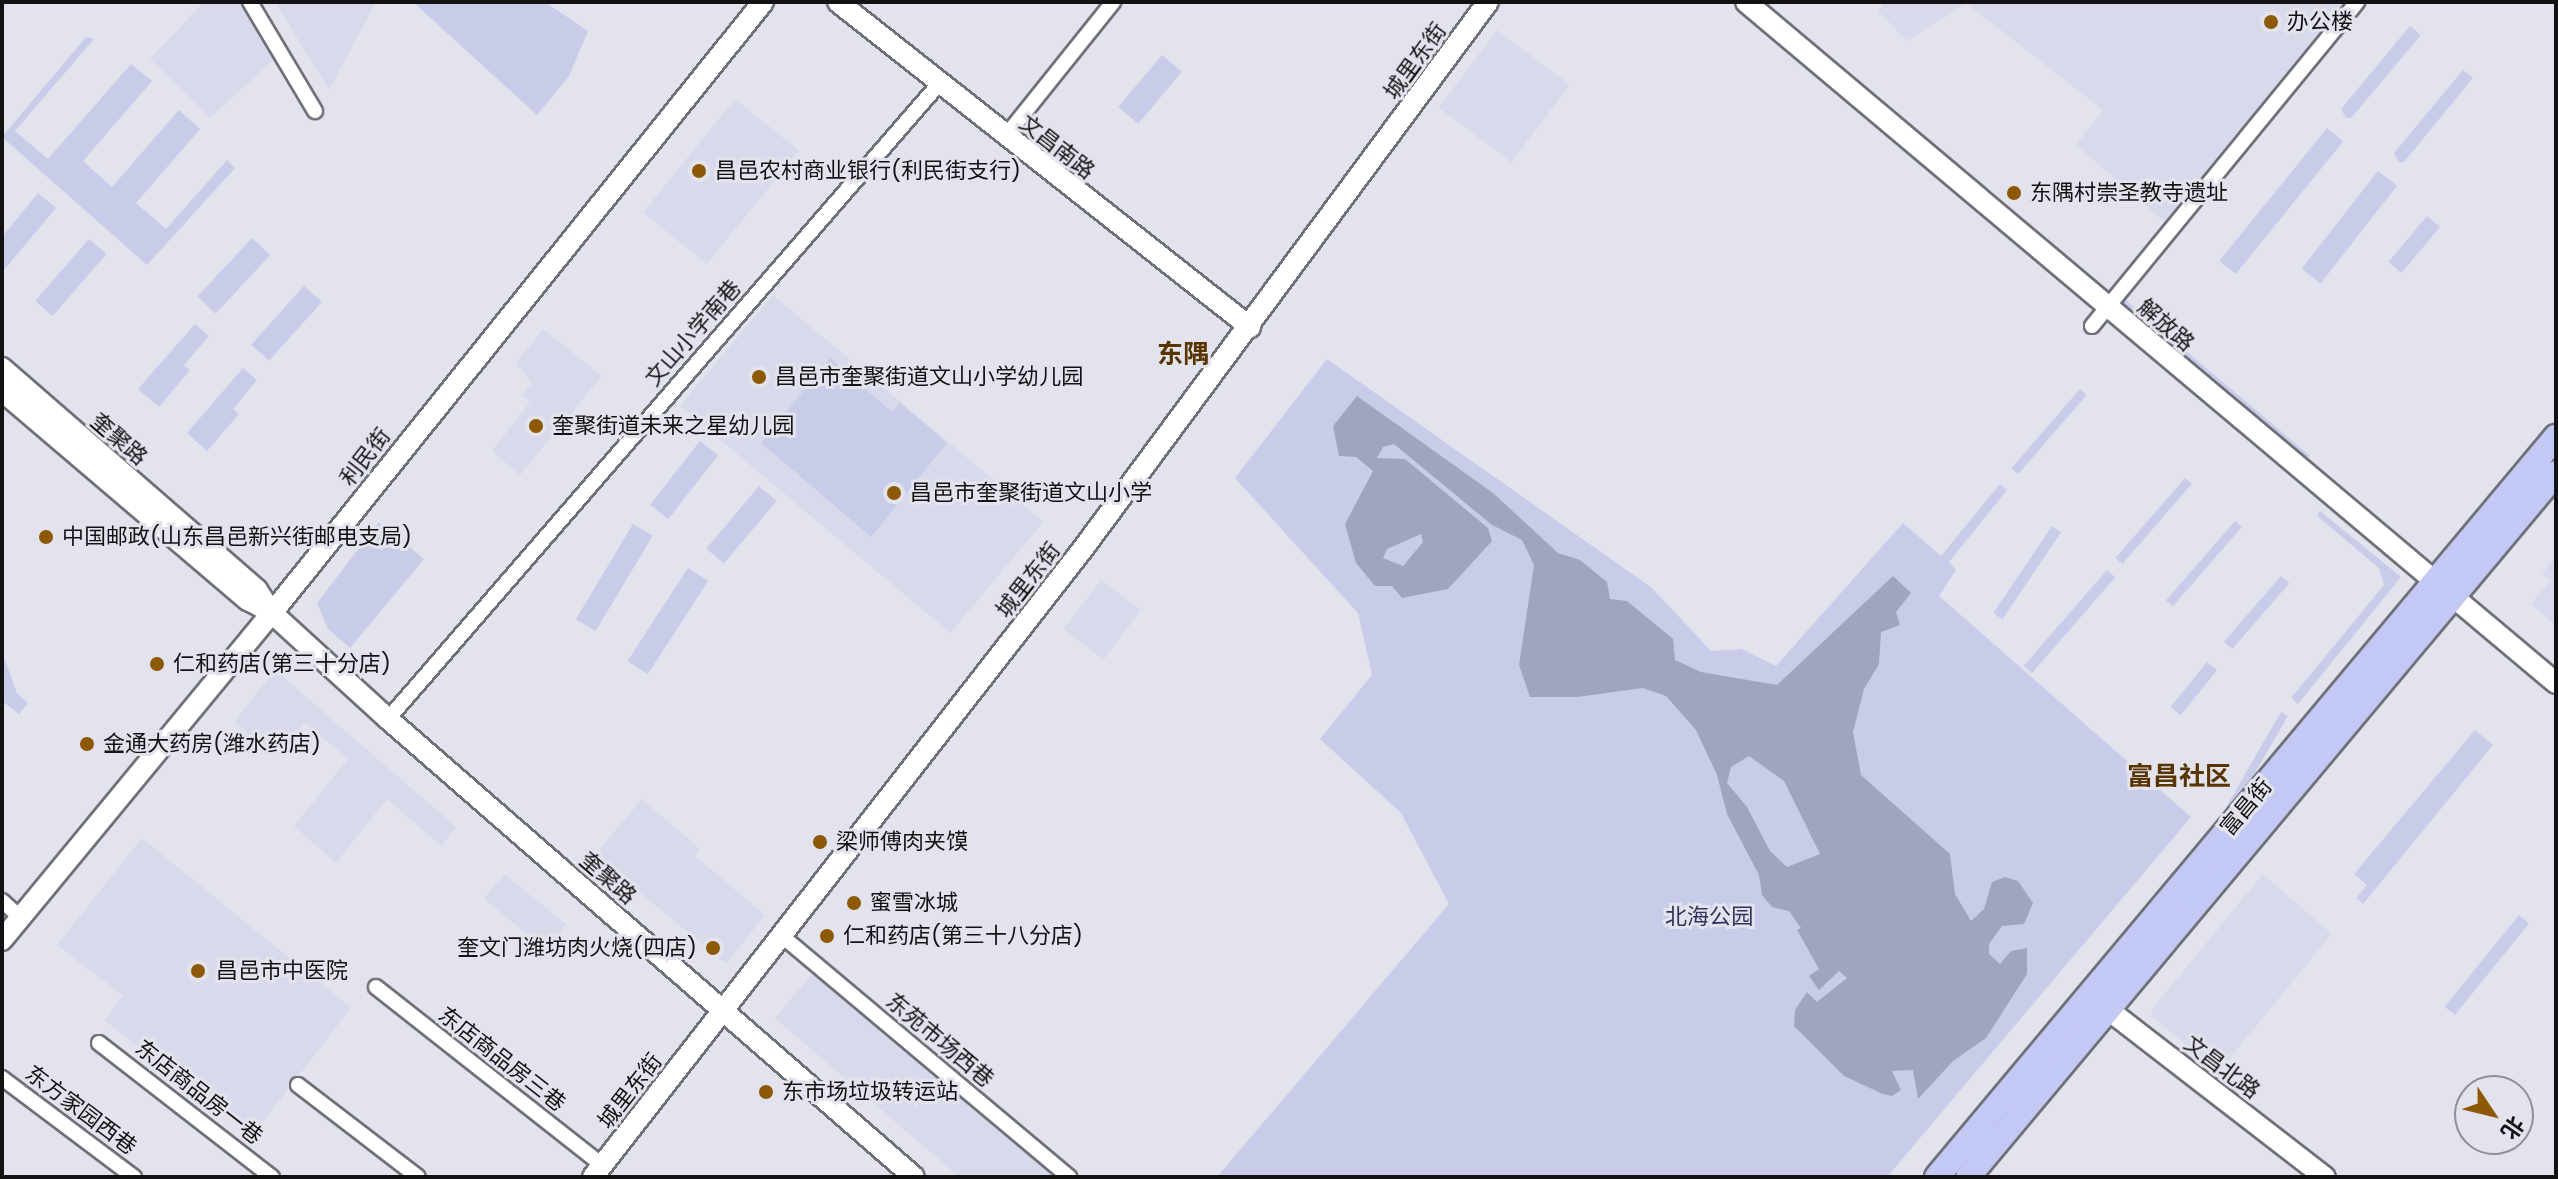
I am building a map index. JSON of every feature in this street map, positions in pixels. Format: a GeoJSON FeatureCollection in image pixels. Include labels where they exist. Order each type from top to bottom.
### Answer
{"type":"FeatureCollection","features":[{"type":"Feature","properties":{"kind":"main road","name":"富昌街"},"geometry":{"type":"LineString","coordinates":[[1937,1177],[2098,1002],[2443,589],[2556,437]]}},
{"type":"Feature","properties":{"kind":"main road","name":"富昌街"},"geometry":{"type":"LineString","coordinates":[[2443,589],[2556,473]]}},
{"type":"Feature","properties":{"kind":"main road","name":"富昌街"},"geometry":{"type":"LineString","coordinates":[[1968,1177],[2098,1002]]}},
{"type":"Feature","properties":{"kind":"street"},"geometry":{"type":"LineString","coordinates":[[250,2],[315,111]]}},
{"type":"Feature","properties":{"kind":"street","name":"利民街"},"geometry":{"type":"LineString","coordinates":[[2,940],[272,613],[763,2]]}},
{"type":"Feature","properties":{"kind":"street","name":"文昌南路"},"geometry":{"type":"LineString","coordinates":[[838,2],[938,85],[1250,327]]}},
{"type":"Feature","properties":{"kind":"street"},"geometry":{"type":"LineString","coordinates":[[1005,137],[1113,2]]}},
{"type":"Feature","properties":{"kind":"street","name":"城里东街"},"geometry":{"type":"LineString","coordinates":[[598,1171],[1250,327],[1488,2]]}},
{"type":"Feature","properties":{"kind":"street","name":"解放路"},"geometry":{"type":"LineString","coordinates":[[1746,2],[2556,683]]}},
{"type":"Feature","properties":{"kind":"street"},"geometry":{"type":"LineString","coordinates":[[2092,326],[2106,304],[2357,2]]}},
{"type":"Feature","properties":{"kind":"street","name":"文山小学南巷"},"geometry":{"type":"LineString","coordinates":[[388,719],[938,85]]}},
{"type":"Feature","properties":{"kind":"street","name":"奎聚路"},"geometry":{"type":"LineString","coordinates":[[2,368],[257,590],[272,613]]}},
{"type":"Feature","properties":{"kind":"street","name":"奎聚路"},"geometry":{"type":"LineString","coordinates":[[2,391],[248,600],[272,613],[388,719],[914,1177]]}},
{"type":"Feature","properties":{"kind":"street"},"geometry":{"type":"LineString","coordinates":[[2,901],[21,918]]}},
{"type":"Feature","properties":{"kind":"street","name":"东苑市场西巷"},"geometry":{"type":"LineString","coordinates":[[782,936],[1069,1177]]}},
{"type":"Feature","properties":{"kind":"street","name":"东店商品房三巷"},"geometry":{"type":"LineString","coordinates":[[376,987],[598,1171]]}},
{"type":"Feature","properties":{"kind":"street","name":"文昌北路"},"geometry":{"type":"LineString","coordinates":[[2098,1002],[2325,1177]]}},
{"type":"Feature","properties":{"kind":"street","name":"东店商品房一巷"},"geometry":{"type":"LineString","coordinates":[[99,1043],[272,1177]]}},
{"type":"Feature","properties":{"kind":"street","name":"东方家园西巷"},"geometry":{"type":"LineString","coordinates":[[2,1078],[134,1177]]}},
{"type":"Feature","properties":{"kind":"street"},"geometry":{"type":"LineString","coordinates":[[298,1085],[418,1177]]}},
{"type":"Feature","properties":{"kind":"shaded area"},"geometry":{"type":"Polygon","coordinates":[[[204,2],[242,2],[274,59],[210,118],[150,59],[204,2]]]}},
{"type":"Feature","properties":{"kind":"shaded area"},"geometry":{"type":"Polygon","coordinates":[[[275,2],[376,2],[329,90],[275,2]]]}},
{"type":"Feature","properties":{"kind":"shaded area"},"geometry":{"type":"Polygon","coordinates":[[[1885,2],[2349,2],[2166,223],[2076,145],[2103,110],[1966,3],[1907,41],[1878,11],[1885,2]]]}},
{"type":"Feature","properties":{"kind":"shaded area"},"geometry":{"type":"Polygon","coordinates":[[[1497,30],[1570,85],[1511,162],[1439,107],[1497,30]]]}},
{"type":"Feature","properties":{"kind":"shaded area"},"geometry":{"type":"Polygon","coordinates":[[[735,99],[799,151],[707,264],[643,212],[735,99]]]}},
{"type":"Feature","properties":{"kind":"shaded area","name":"昌邑市奎聚街道文山小学"},"geometry":{"type":"Polygon","coordinates":[[[773,295],[1043,522],[950,633],[680,406],[773,295]]]}},
{"type":"Feature","properties":{"kind":"shaded area","name":"奎聚街道未来之星幼儿园"},"geometry":{"type":"Polygon","coordinates":[[[543,329],[602,376],[520,475],[492,451],[530,402],[522,395],[532,383],[516,363],[543,329]]]}},
{"type":"Feature","properties":{"kind":"shaded area","name":"北海公园"},"geometry":{"type":"Polygon","coordinates":[[[1357,396],[1493,493],[1558,553],[1580,560],[1607,582],[1610,599],[1627,601],[1673,639],[1675,660],[1701,672],[1777,685],[1893,576],[1911,593],[1896,612],[1900,625],[1881,632],[1879,664],[1864,689],[1853,732],[1861,775],[1950,854],[1955,894],[1971,921],[1984,909],[1992,882],[2005,877],[2018,881],[2033,903],[2024,924],[2002,926],[1989,944],[1989,954],[2000,964],[2011,951],[2027,948],[2027,974],[1986,1038],[1953,1061],[1918,1099],[1913,1070],[1892,1071],[1901,1090],[1892,1096],[1844,1076],[1794,1026],[1795,1010],[1807,992],[1817,1002],[1847,978],[1839,971],[1819,990],[1809,976],[1819,969],[1797,930],[1801,928],[1789,911],[1772,907],[1762,895],[1759,875],[1727,814],[1717,775],[1696,730],[1666,696],[1643,688],[1577,697],[1530,697],[1519,665],[1534,565],[1522,540],[1492,525],[1394,444],[1383,447],[1377,458],[1405,459],[1488,528],[1492,541],[1448,589],[1402,598],[1392,586],[1375,586],[1356,563],[1345,524],[1373,471],[1356,457],[1339,456],[1333,426],[1357,396]],[[1421,534],[1387,549],[1383,558],[1403,566],[1423,542],[1421,534]],[[1749,756],[1731,767],[1727,783],[1747,807],[1770,851],[1787,867],[1820,854],[1784,781],[1749,756]]]}},
{"type":"Feature","properties":{"kind":"shaded area"},"geometry":{"type":"Polygon","coordinates":[[[2556,556],[2556,626],[2531,604],[2551,580],[2542,574],[2556,556]]]}},
{"type":"Feature","properties":{"kind":"shaded area"},"geometry":{"type":"Polygon","coordinates":[[[1101,580],[1141,610],[1104,660],[1064,630],[1101,580]]]}},
{"type":"Feature","properties":{"kind":"shaded area"},"geometry":{"type":"Polygon","coordinates":[[[275,670],[456,827],[441,846],[387,799],[336,863],[294,826],[348,759],[304,722],[277,756],[234,722],[275,670]]]}},
{"type":"Feature","properties":{"kind":"shaded area"},"geometry":{"type":"Polygon","coordinates":[[[642,799],[700,849],[695,856],[765,915],[726,964],[595,855],[642,799]]]}},
{"type":"Feature","properties":{"kind":"shaded area","name":"昌邑市中医院"},"geometry":{"type":"Polygon","coordinates":[[[142,838],[351,1008],[252,1136],[104,1020],[123,996],[57,945],[142,838]]]}},
{"type":"Feature","properties":{"kind":"shaded area"},"geometry":{"type":"Polygon","coordinates":[[[504,874],[566,924],[546,949],[484,899],[504,874]]]}},
{"type":"Feature","properties":{"kind":"shaded area"},"geometry":{"type":"Polygon","coordinates":[[[2263,874],[2332,934],[2219,1071],[2151,1016],[2152,1009],[2263,874]]]}},
{"type":"Feature","properties":{"kind":"shaded area"},"geometry":{"type":"Polygon","coordinates":[[[815,971],[1058,1176],[959,1177],[775,1018],[815,971]]]}},
{"type":"Feature","properties":{"kind":"green space"},"geometry":{"type":"Polygon","coordinates":[[[413,2],[545,2],[588,31],[569,76],[537,115],[413,2]]]}},
{"type":"Feature","properties":{"kind":"green space"},"geometry":{"type":"Polygon","coordinates":[[[2410,26],[2421,35],[2351,118],[2346,118],[2341,109],[2410,26]]]}},
{"type":"Feature","properties":{"kind":"green space"},"geometry":{"type":"Polygon","coordinates":[[[86,37],[94,39],[15,131],[48,159],[131,64],[152,81],[83,161],[112,187],[179,110],[200,129],[136,203],[166,229],[227,160],[235,168],[147,265],[2,137],[86,37]]]}},
{"type":"Feature","properties":{"kind":"green space"},"geometry":{"type":"Polygon","coordinates":[[[1162,55],[1182,72],[1138,124],[1118,107],[1162,55]]]}},
{"type":"Feature","properties":{"kind":"green space"},"geometry":{"type":"Polygon","coordinates":[[[2463,70],[2473,78],[2404,162],[2399,162],[2394,153],[2463,70]]]}},
{"type":"Feature","properties":{"kind":"green space"},"geometry":{"type":"Polygon","coordinates":[[[2327,128],[2343,141],[2236,274],[2219,261],[2327,128]]]}},
{"type":"Feature","properties":{"kind":"green space"},"geometry":{"type":"Polygon","coordinates":[[[2378,171],[2397,186],[2321,283],[2302,269],[2378,171]]]}},
{"type":"Feature","properties":{"kind":"green space"},"geometry":{"type":"Polygon","coordinates":[[[38,193],[56,208],[4,270],[2,237],[38,193]]]}},
{"type":"Feature","properties":{"kind":"green space"},"geometry":{"type":"Polygon","coordinates":[[[2427,216],[2440,227],[2401,273],[2388,262],[2427,216]]]}},
{"type":"Feature","properties":{"kind":"green space"},"geometry":{"type":"Polygon","coordinates":[[[252,238],[270,255],[216,314],[197,297],[252,238]]]}},
{"type":"Feature","properties":{"kind":"green space"},"geometry":{"type":"Polygon","coordinates":[[[89,239],[106,254],[53,316],[35,301],[89,239]]]}},
{"type":"Feature","properties":{"kind":"green space"},"geometry":{"type":"Polygon","coordinates":[[[304,286],[322,302],[269,361],[251,345],[304,286]]]}},
{"type":"Feature","properties":{"kind":"green space"},"geometry":{"type":"Polygon","coordinates":[[[2120,295],[2310,456],[2306,458],[2118,301],[2120,295]]]}},
{"type":"Feature","properties":{"kind":"green space"},"geometry":{"type":"Polygon","coordinates":[[[195,324],[209,336],[184,365],[190,370],[159,407],[138,389],[195,324]]]}},
{"type":"Feature","properties":{"kind":"green space"},"geometry":{"type":"Polygon","coordinates":[[[830,358],[892,412],[900,403],[947,443],[871,537],[761,443],[830,358]]]}},
{"type":"Feature","properties":{"kind":"green space","name":"北海公园"},"geometry":{"type":"Polygon","coordinates":[[[1327,359],[1652,588],[1711,651],[1741,649],[1776,666],[1903,523],[1941,556],[2000,484],[2007,490],[1949,562],[1956,570],[1939,596],[2191,817],[1887,1177],[1217,1177],[1449,904],[1401,813],[1320,739],[1372,675],[1358,613],[1235,478],[1327,359]]]}},
{"type":"Feature","properties":{"kind":"green space"},"geometry":{"type":"Polygon","coordinates":[[[243,368],[257,380],[233,409],[239,414],[207,451],[187,433],[243,368]]]}},
{"type":"Feature","properties":{"kind":"green space"},"geometry":{"type":"Polygon","coordinates":[[[2080,389],[2087,395],[2018,474],[2011,468],[2080,389]]]}},
{"type":"Feature","properties":{"kind":"green space"},"geometry":{"type":"Polygon","coordinates":[[[700,441],[718,455],[668,519],[650,505],[700,441]]]}},
{"type":"Feature","properties":{"kind":"green space"},"geometry":{"type":"Polygon","coordinates":[[[2185,478],[2192,484],[2122,564],[2115,558],[2185,478]]]}},
{"type":"Feature","properties":{"kind":"green space"},"geometry":{"type":"Polygon","coordinates":[[[759,486],[777,501],[724,564],[706,549],[759,486]]]}},
{"type":"Feature","properties":{"kind":"green space"},"geometry":{"type":"Polygon","coordinates":[[[2320,511],[2401,577],[2298,704],[2291,698],[2384,585],[2379,568],[2317,516],[2320,511]]]}},
{"type":"Feature","properties":{"kind":"green space"},"geometry":{"type":"Polygon","coordinates":[[[2235,521],[2242,527],[2173,606],[2166,600],[2235,521]]]}},
{"type":"Feature","properties":{"kind":"green space"},"geometry":{"type":"Polygon","coordinates":[[[379,522],[424,559],[350,648],[328,629],[317,603],[379,522]]]}},
{"type":"Feature","properties":{"kind":"green space"},"geometry":{"type":"Polygon","coordinates":[[[633,524],[653,536],[596,631],[576,619],[633,524]]]}},
{"type":"Feature","properties":{"kind":"green space"},"geometry":{"type":"Polygon","coordinates":[[[2052,526],[2061,532],[2002,619],[1993,613],[2052,526]]]}},
{"type":"Feature","properties":{"kind":"green space"},"geometry":{"type":"Polygon","coordinates":[[[688,568],[708,581],[648,674],[628,661],[688,568]]]}},
{"type":"Feature","properties":{"kind":"green space"},"geometry":{"type":"Polygon","coordinates":[[[2107,570],[2115,577],[2032,673],[2024,666],[2107,570]]]}},
{"type":"Feature","properties":{"kind":"green space"},"geometry":{"type":"Polygon","coordinates":[[[2281,576],[2289,583],[2232,649],[2224,642],[2281,576]]]}},
{"type":"Feature","properties":{"kind":"green space"},"geometry":{"type":"Polygon","coordinates":[[[2,652],[17,693],[28,703],[19,714],[2,701],[2,652]]]}},
{"type":"Feature","properties":{"kind":"green space"},"geometry":{"type":"Polygon","coordinates":[[[2207,662],[2217,670],[2181,715],[2170,707],[2207,662]]]}},
{"type":"Feature","properties":{"kind":"green space"},"geometry":{"type":"Polygon","coordinates":[[[2281,712],[2288,716],[2227,821],[2220,817],[2281,712]]]}},
{"type":"Feature","properties":{"kind":"green space"},"geometry":{"type":"Polygon","coordinates":[[[2475,730],[2493,745],[2363,904],[2356,898],[2367,885],[2354,874],[2475,730]]]}},
{"type":"Feature","properties":{"kind":"green space"},"geometry":{"type":"Polygon","coordinates":[[[2519,915],[2529,923],[2455,1015],[2445,1007],[2519,915]]]}},
{"type":"Feature","properties":{"kind":"place","name":"办公楼"},"geometry":{"type":"Point","coordinates":[2271,22]}},
{"type":"Feature","properties":{"kind":"place","name":"昌邑农村商业银行(利民街支行)"},"geometry":{"type":"Point","coordinates":[699,171]}},
{"type":"Feature","properties":{"kind":"place","name":"东隅村崇圣教寺遗址"},"geometry":{"type":"Point","coordinates":[2014,193]}},
{"type":"Feature","properties":{"kind":"place","name":"昌邑市奎聚街道文山小学幼儿园"},"geometry":{"type":"Point","coordinates":[759,377]}},
{"type":"Feature","properties":{"kind":"place","name":"奎聚街道未来之星幼儿园"},"geometry":{"type":"Point","coordinates":[536,426]}},
{"type":"Feature","properties":{"kind":"place","name":"昌邑市奎聚街道文山小学"},"geometry":{"type":"Point","coordinates":[894,493]}},
{"type":"Feature","properties":{"kind":"place","name":"中国邮政(山东昌邑新兴街邮电支局)"},"geometry":{"type":"Point","coordinates":[46,537]}},
{"type":"Feature","properties":{"kind":"place","name":"仁和药店(第三十分店)"},"geometry":{"type":"Point","coordinates":[157,664]}},
{"type":"Feature","properties":{"kind":"place","name":"金通大药房(潍水药店)"},"geometry":{"type":"Point","coordinates":[87,744]}},
{"type":"Feature","properties":{"kind":"place","name":"梁师傅肉夹馍"},"geometry":{"type":"Point","coordinates":[820,842]}},
{"type":"Feature","properties":{"kind":"place","name":"蜜雪冰城"},"geometry":{"type":"Point","coordinates":[854,903]}},
{"type":"Feature","properties":{"kind":"place","name":"仁和药店(第三十八分店)"},"geometry":{"type":"Point","coordinates":[827,936]}},
{"type":"Feature","properties":{"kind":"place","name":"奎文门潍坊肉火烧(四店)"},"geometry":{"type":"Point","coordinates":[713,948]}},
{"type":"Feature","properties":{"kind":"place","name":"昌邑市中医院"},"geometry":{"type":"Point","coordinates":[198,971]}},
{"type":"Feature","properties":{"kind":"place","name":"东市场垃圾转运站"},"geometry":{"type":"Point","coordinates":[766,1092]}},
{"type":"Feature","properties":{"kind":"district","name":"东隅"},"geometry":{"type":"Point","coordinates":[1183,355]}},
{"type":"Feature","properties":{"kind":"district","name":"富昌社区"},"geometry":{"type":"Point","coordinates":[2179,777]}}]}
